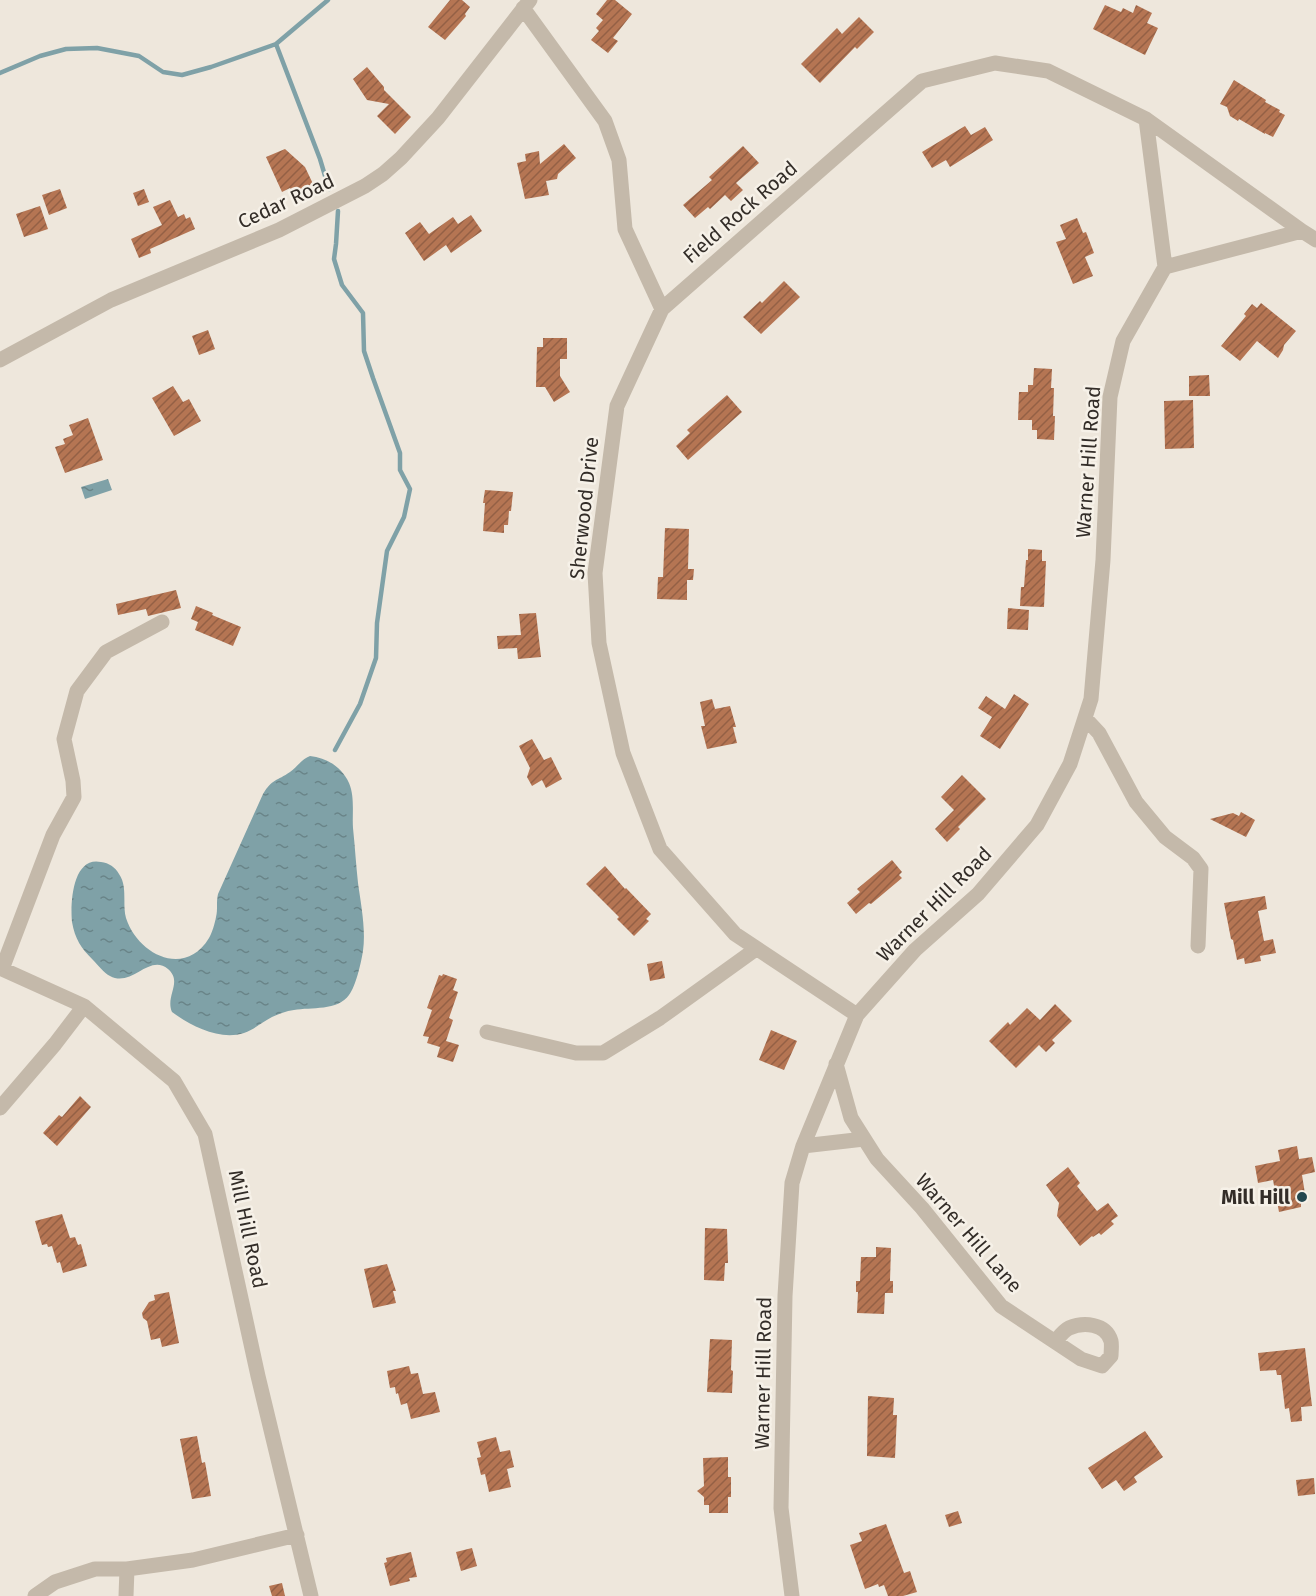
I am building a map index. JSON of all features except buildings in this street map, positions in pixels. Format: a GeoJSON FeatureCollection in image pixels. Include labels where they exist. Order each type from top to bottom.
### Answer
{"type":"FeatureCollection","features":[{"type":"Feature","properties":{"kind":"street"},"geometry":{"type":"LineString","coordinates":[[527,4],[605,121],[619,160],[625,229],[662,309]]}},
{"type":"Feature","properties":{"kind":"street","name":"Cedar Road"},"geometry":{"type":"LineString","coordinates":[[0,360],[111,300],[279,230],[365,186],[383,174],[438,118],[527,4]]}},
{"type":"Feature","properties":{"kind":"street","name":"Field Rock Road"},"geometry":{"type":"LineString","coordinates":[[662,309],[922,81],[995,63],[1048,71],[1146,119],[1302,231]]}},
{"type":"Feature","properties":{"kind":"street"},"geometry":{"type":"LineString","coordinates":[[1146,119],[1165,267],[1302,231],[1316,240]]}},
{"type":"Feature","properties":{"kind":"street","name":"Warner Hill Road"},"geometry":{"type":"LineString","coordinates":[[792,1596],[781,1508],[785,1296],[792,1183],[803,1146],[856,1015],[915,950],[978,894],[1037,825],[1070,765],[1091,699],[1103,549],[1110,398],[1123,341],[1165,267]]}},
{"type":"Feature","properties":{"kind":"street","name":"Sherwood Drive"},"geometry":{"type":"LineString","coordinates":[[662,309],[617,406],[595,573],[599,644],[623,753],[660,849],[735,934],[856,1015]]}},
{"type":"Feature","properties":{"kind":"street"},"geometry":{"type":"LineString","coordinates":[[1,969],[53,835],[74,797],[64,739],[77,691],[106,652],[162,622]]}},
{"type":"Feature","properties":{"kind":"street"},"geometry":{"type":"LineString","coordinates":[[1085,718],[1099,733],[1136,802],[1165,837],[1193,858],[1202,868],[1198,946]]}},
{"type":"Feature","properties":{"kind":"street"},"geometry":{"type":"LineString","coordinates":[[487,1032],[576,1053],[603,1053],[660,1017],[756,949]]}},
{"type":"Feature","properties":{"kind":"street","name":"Mill Hill Road"},"geometry":{"type":"LineString","coordinates":[[1,969],[84,1006],[174,1081],[205,1134],[258,1376],[311,1596]]}},
{"type":"Feature","properties":{"kind":"street"},"geometry":{"type":"LineString","coordinates":[[0,1108],[84,1006]]}},
{"type":"Feature","properties":{"kind":"street","name":"Warner Hill Lane"},"geometry":{"type":"LineString","coordinates":[[836,1064],[851,1118],[877,1160],[922,1208],[1001,1306],[1054,1342]]}},
{"type":"Feature","properties":{"kind":"street"},"geometry":{"type":"LineString","coordinates":[[803,1146],[864,1139]]}},
{"type":"Feature","properties":{"kind":"street"},"geometry":{"type":"LineString","coordinates":[[35,1596],[55,1582],[95,1569],[127,1569],[193,1560],[297,1535]]}},
{"type":"Feature","properties":{"kind":"street"},"geometry":{"type":"LineString","coordinates":[[126,1596],[127,1569]]}},
{"type":"Feature","properties":{"kind":"water"},"geometry":{"type":"Polygon","coordinates":[[[108,479],[112,490],[85,499],[81,487],[108,479]]]}},
{"type":"Feature","properties":{"kind":"water"},"geometry":{"type":"Polygon","coordinates":[[[310,756],[328,761],[338,768],[346,777],[352,794],[364,943],[356,980],[349,995],[338,1004],[285,1012],[272,1017],[252,1030],[235,1035],[225,1035],[206,1031],[172,1012],[170,1006],[174,979],[168,969],[161,965],[147,967],[126,978],[110,976],[103,971],[82,947],[72,922],[75,882],[84,866],[92,862],[107,863],[117,872],[123,884],[126,918],[132,931],[151,951],[163,957],[175,959],[188,957],[199,950],[210,936],[217,914],[218,894],[266,789],[310,756]]]}},
{"type":"Feature","properties":{"kind":"waterway"},"geometry":{"type":"LineString","coordinates":[[0,73],[40,56],[66,49],[97,48],[139,56],[163,72],[182,75],[276,44],[328,0]]}},
{"type":"Feature","properties":{"kind":"waterway"},"geometry":{"type":"LineString","coordinates":[[276,44],[320,159],[329,189]]}},
{"type":"Feature","properties":{"kind":"waterway"},"geometry":{"type":"LineString","coordinates":[[335,750],[360,704],[376,658],[377,623],[387,551],[404,517],[410,489],[400,470],[400,453],[364,351],[363,313],[342,285],[334,259],[338,211]]}},
{"type":"Feature","properties":{"kind":"place","name":"Mill Hill"},"geometry":{"type":"Point","coordinates":[1302,1197]}}]}
